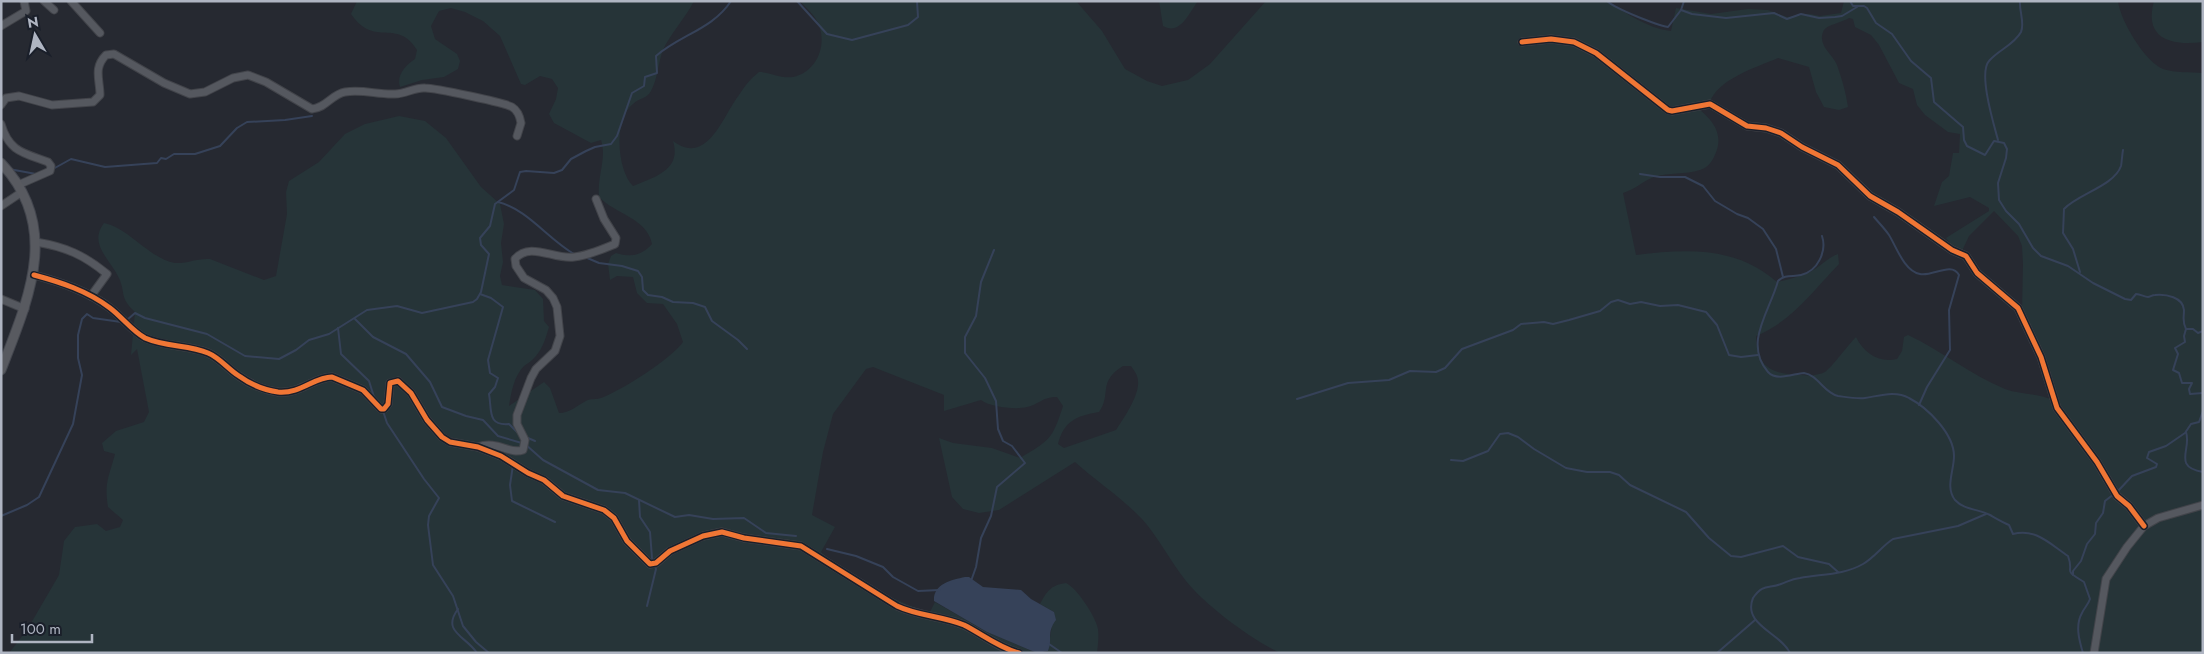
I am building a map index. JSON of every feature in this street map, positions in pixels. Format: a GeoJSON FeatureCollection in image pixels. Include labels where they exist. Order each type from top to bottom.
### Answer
{"type":"FeatureCollection","features":[{"type":"Feature","properties":{"kind":"main road"},"geometry":{"type":"LineString","coordinates":[[1,163],[20,189],[30,208],[36,242],[34,275],[24,309],[1,370]]}},
{"type":"Feature","properties":{"kind":"street"},"geometry":{"type":"LineString","coordinates":[[1,26],[26,11],[24,1]]}},
{"type":"Feature","properties":{"kind":"street"},"geometry":{"type":"LineString","coordinates":[[44,1],[54,10]]}},
{"type":"Feature","properties":{"kind":"street"},"geometry":{"type":"LineString","coordinates":[[71,1],[100,33]]}},
{"type":"Feature","properties":{"kind":"street"},"geometry":{"type":"LineString","coordinates":[[1522,42],[1551,39],[1574,42],[1596,54],[1668,110],[1672,111],[1710,104],[1747,126],[1777,131],[1802,147],[1838,165],[1870,196],[1898,212],[1952,250],[1966,256],[1976,273],[2018,308],[2041,357],[2055,404],[2097,462],[2115,494],[2129,506],[2144,526]]}},
{"type":"Feature","properties":{"kind":"street"},"geometry":{"type":"LineString","coordinates":[[1,105],[6,98],[15,96],[52,105],[93,102],[100,95],[97,70],[99,64],[106,56],[114,54],[164,84],[190,94],[205,92],[233,78],[246,74],[266,82],[312,109],[320,108],[336,95],[343,92],[359,90],[395,94],[423,88],[494,101],[510,106],[516,111],[521,123],[517,136]]}},
{"type":"Feature","properties":{"kind":"street"},"geometry":{"type":"LineString","coordinates":[[1,124],[7,140],[15,149],[48,162],[51,166],[50,171],[20,189],[1,206]]}},
{"type":"Feature","properties":{"kind":"street"},"geometry":{"type":"LineString","coordinates":[[478,447],[493,444],[518,452],[523,450],[526,440],[517,424],[517,415],[533,374],[552,355],[560,339],[557,308],[553,298],[546,290],[524,278],[516,266],[515,259],[523,251],[531,250],[564,258],[576,257],[615,244],[616,238],[606,223],[596,198]]}},
{"type":"Feature","properties":{"kind":"street"},"geometry":{"type":"LineString","coordinates":[[36,242],[62,246],[90,260],[107,274],[91,296]]}},
{"type":"Feature","properties":{"kind":"street"},"geometry":{"type":"LineString","coordinates":[[34,275],[58,282],[91,296],[146,338],[208,353],[239,376],[258,387],[278,392],[299,389],[332,376],[363,390],[384,409],[388,404],[389,386],[392,382],[398,381],[406,387],[427,420],[442,437],[458,444],[478,447],[501,456],[528,473],[544,480],[563,496],[596,507],[611,515],[627,541],[650,564],[656,563],[670,551],[715,532],[801,546],[897,606],[912,612],[963,625],[1019,653]]}},
{"type":"Feature","properties":{"kind":"street"},"geometry":{"type":"LineString","coordinates":[[1,299],[24,309]]}},
{"type":"Feature","properties":{"kind":"street"},"geometry":{"type":"LineString","coordinates":[[2094,653],[2106,579],[2127,547],[2144,526],[2164,515],[2203,505]]}},
{"type":"Feature","properties":{"kind":"shaded area"},"geometry":{"type":"Polygon","coordinates":[[[357,1],[694,1],[663,50],[651,91],[647,96],[633,104],[622,121],[620,145],[623,169],[633,186],[657,175],[670,166],[674,159],[675,151],[673,141],[685,147],[696,148],[705,143],[713,135],[746,86],[759,72],[793,77],[808,70],[818,57],[822,42],[821,33],[816,18],[800,1],[1076,1],[1102,31],[1125,69],[1147,81],[1162,86],[1188,80],[1210,64],[1266,1],[1608,1],[1646,24],[1671,31],[1676,8],[1711,14],[1748,9],[1768,10],[1787,17],[1841,13],[1844,1],[2118,1],[2123,19],[2134,40],[2156,65],[2173,71],[2203,73],[2203,653],[1280,653],[1243,631],[1205,601],[1186,581],[1142,519],[1075,462],[999,510],[979,513],[963,509],[952,497],[939,438],[953,443],[992,448],[1020,458],[1049,438],[1056,426],[1063,406],[1057,397],[1048,398],[1022,408],[996,406],[981,400],[944,411],[944,395],[873,367],[866,369],[833,414],[823,452],[812,515],[835,527],[821,552],[840,568],[870,588],[929,614],[935,602],[987,632],[1037,653],[9,653],[27,630],[59,575],[64,541],[75,527],[97,524],[106,531],[120,527],[123,520],[108,507],[107,498],[108,480],[115,454],[104,451],[102,443],[116,431],[144,422],[149,412],[137,349],[131,355],[135,312],[127,303],[119,278],[99,245],[98,238],[104,223],[122,231],[157,256],[166,260],[179,263],[210,259],[264,280],[276,276],[287,214],[286,192],[289,181],[319,162],[345,134],[365,124],[399,116],[425,121],[446,138],[481,187],[500,204],[504,224],[501,243],[503,262],[500,276],[502,285],[535,290],[543,299],[544,321],[549,327],[547,335],[538,353],[524,366],[515,380],[509,406],[544,382],[550,388],[559,413],[566,412],[588,400],[599,399],[610,394],[633,381],[668,357],[683,342],[677,324],[663,304],[647,303],[637,293],[633,277],[617,276],[610,280],[608,264],[611,256],[616,253],[631,255],[640,253],[652,244],[644,228],[599,197],[603,154],[601,140],[591,143],[554,123],[549,114],[556,99],[558,88],[552,79],[540,76],[525,85],[521,84],[500,36],[483,21],[465,12],[451,8],[439,11],[431,26],[435,39],[457,54],[460,61],[458,69],[444,77],[422,80],[400,87],[399,78],[405,67],[415,59],[417,50],[402,35],[369,30],[351,14],[357,1]],[[1849,18],[1826,28],[1822,35],[1826,49],[1837,65],[1848,107],[1839,110],[1824,107],[1816,92],[1809,67],[1778,58],[1748,70],[1728,81],[1713,95],[1709,104],[1693,105],[1706,115],[1718,134],[1717,149],[1714,157],[1707,167],[1702,169],[1694,172],[1665,174],[1654,177],[1623,193],[1636,255],[1692,251],[1728,256],[1761,270],[1777,282],[1806,274],[1838,254],[1839,264],[1791,314],[1769,330],[1756,336],[1760,356],[1768,368],[1792,374],[1817,375],[1823,373],[1856,337],[1863,348],[1872,356],[1890,360],[1897,359],[1902,351],[1904,337],[1908,335],[1980,377],[2005,389],[2049,398],[2054,401],[2022,311],[2023,264],[2022,246],[2018,236],[1994,211],[1969,236],[1962,251],[1953,247],[1946,238],[1989,211],[1989,208],[1970,197],[1934,206],[1942,182],[1949,176],[1953,153],[1959,153],[1960,134],[1948,132],[1925,115],[1917,105],[1913,89],[1899,83],[1879,45],[1871,35],[1855,27],[1853,19],[1849,18]],[[1123,366],[1110,377],[1107,383],[1103,406],[1099,412],[1084,415],[1072,421],[1064,430],[1058,444],[1064,448],[1116,430],[1132,404],[1138,382],[1137,375],[1131,366],[1123,366]]]}},
{"type":"Feature","properties":{"kind":"shaded area"},"geometry":{"type":"Polygon","coordinates":[[[1159,1],[1198,1],[1184,22],[1174,28],[1169,28],[1163,26],[1159,1]]]}},
{"type":"Feature","properties":{"kind":"shaded area"},"geometry":{"type":"Polygon","coordinates":[[[2154,1],[2203,1],[2203,42],[2181,43],[2163,38],[2153,24],[2154,1]]]}},
{"type":"Feature","properties":{"kind":"shaded area"},"geometry":{"type":"Polygon","coordinates":[[[1066,583],[1085,603],[1094,617],[1098,632],[1097,653],[1040,653],[1048,651],[1054,612],[1040,604],[1050,589],[1066,583]]]}},
{"type":"Feature","properties":{"kind":"water"},"geometry":{"type":"Polygon","coordinates":[[[969,577],[983,587],[1021,590],[1031,599],[1054,612],[1056,620],[1050,632],[1048,651],[1037,653],[987,632],[934,601],[936,590],[949,581],[969,577]]]}},
{"type":"Feature","properties":{"kind":"waterway"},"geometry":{"type":"LineString","coordinates":[[127,320],[135,313],[145,318],[207,334],[245,356],[279,359],[309,340],[329,334],[367,310],[397,306],[422,313],[473,302],[481,292],[489,254],[481,245],[480,238],[490,226],[495,204],[514,190],[520,172],[554,173],[562,170],[571,159],[586,151],[611,144],[617,136],[632,93],[644,86],[645,77],[657,73],[656,56],[675,42],[706,25],[724,11],[731,1]]}},
{"type":"Feature","properties":{"kind":"waterway"},"geometry":{"type":"LineString","coordinates":[[797,1],[827,34],[852,40],[908,25],[918,17],[917,1]]}},
{"type":"Feature","properties":{"kind":"waterway"},"geometry":{"type":"LineString","coordinates":[[1607,1],[1636,16],[1668,27],[1681,10],[1684,1]]}},
{"type":"Feature","properties":{"kind":"waterway"},"geometry":{"type":"LineString","coordinates":[[1850,1],[1853,6],[1864,6],[1867,8],[1876,23],[1892,34],[1911,61],[1931,78],[1934,102],[1963,127],[1964,140],[1967,146],[1985,155],[1994,141],[2004,143],[2007,149],[1998,183],[1999,200],[2006,211],[2019,224],[2033,248],[2041,256],[2068,266],[2093,283],[2125,299],[2131,300],[2136,294],[2148,297],[2164,295],[2177,299],[2183,306],[2186,329]]}},
{"type":"Feature","properties":{"kind":"waterway"},"geometry":{"type":"LineString","coordinates":[[1998,140],[1990,112],[1985,76],[1986,67],[1989,61],[2018,37],[2021,32],[2020,1]]}},
{"type":"Feature","properties":{"kind":"waterway"},"geometry":{"type":"LineString","coordinates":[[1681,10],[1692,14],[1726,18],[1774,13],[1787,19],[1801,14],[1819,18],[1842,16],[1857,7]]}},
{"type":"Feature","properties":{"kind":"waterway"},"geometry":{"type":"LineString","coordinates":[[53,169],[71,159],[105,167],[157,163],[161,158],[166,159],[174,154],[195,154],[220,146],[237,128],[247,122],[285,120],[312,116]]}},
{"type":"Feature","properties":{"kind":"waterway"},"geometry":{"type":"LineString","coordinates":[[2080,272],[2073,249],[2063,233],[2064,209],[2111,179],[2121,166],[2123,150]]}},
{"type":"Feature","properties":{"kind":"waterway"},"geometry":{"type":"LineString","coordinates":[[9,169],[36,174]]}},
{"type":"Feature","properties":{"kind":"waterway"},"geometry":{"type":"LineString","coordinates":[[1640,174],[1660,177],[1685,177],[1703,186],[1715,201],[1748,218],[1763,229],[1776,249],[1783,277]]}},
{"type":"Feature","properties":{"kind":"waterway"},"geometry":{"type":"LineString","coordinates":[[498,202],[518,211],[574,254]]}},
{"type":"Feature","properties":{"kind":"waterway"},"geometry":{"type":"LineString","coordinates":[[1874,217],[1889,235],[1901,258],[1914,272],[1925,274],[1952,269],[1959,275],[1949,310],[1950,350],[1927,387],[1919,405]]}},
{"type":"Feature","properties":{"kind":"waterway"},"geometry":{"type":"LineString","coordinates":[[1822,236],[1822,254],[1816,265],[1807,273],[1786,277],[1778,281],[1758,338],[1758,350],[1761,361],[1772,375],[1781,377],[1804,373],[1809,374],[1838,396],[1862,398],[1898,394],[1916,402],[1932,415],[1945,431],[1953,448],[1954,462],[1950,484],[1955,500],[1967,508],[1986,513],[2009,525],[2013,534],[2029,533],[2036,535],[2068,556],[2071,573],[2084,582],[2090,599],[2080,618],[2078,628],[2083,653]]}},
{"type":"Feature","properties":{"kind":"waterway"},"geometry":{"type":"LineString","coordinates":[[971,581],[976,567],[981,538],[991,516],[997,487],[1025,463],[1012,446],[1003,441],[998,429],[996,401],[985,378],[965,353],[965,337],[976,316],[981,282],[994,250]]}},
{"type":"Feature","properties":{"kind":"waterway"},"geometry":{"type":"LineString","coordinates":[[585,257],[599,263],[622,266],[638,271],[642,277],[643,290],[648,295],[662,297],[673,302],[693,303],[705,307],[712,321],[747,349]]}},
{"type":"Feature","properties":{"kind":"waterway"},"geometry":{"type":"LineString","coordinates":[[480,294],[491,298],[503,307],[488,360],[490,373],[498,378],[495,387],[489,394],[492,416],[497,422],[509,424],[521,436]]}},
{"type":"Feature","properties":{"kind":"waterway"},"geometry":{"type":"LineString","coordinates":[[1297,399],[1348,383],[1389,380],[1410,371],[1436,372],[1445,368],[1462,349],[1513,330],[1521,324],[1544,322],[1553,324],[1600,311],[1611,302],[1618,300],[1630,304],[1641,302],[1660,306],[1678,305],[1706,312],[1717,325],[1729,355],[1741,357],[1758,355]]}},
{"type":"Feature","properties":{"kind":"waterway"},"geometry":{"type":"LineString","coordinates":[[1,516],[27,505],[39,497],[73,424],[82,375],[78,358],[78,335],[82,319],[87,314],[93,318],[121,322]]}},
{"type":"Feature","properties":{"kind":"waterway"},"geometry":{"type":"LineString","coordinates":[[355,319],[373,337],[406,354],[430,382],[442,407],[483,420],[498,436],[525,444],[543,460],[598,490],[625,493],[675,517],[689,515],[713,519],[744,518],[766,533],[796,536]]}},
{"type":"Feature","properties":{"kind":"waterway"},"geometry":{"type":"LineString","coordinates":[[338,328],[341,354],[369,381],[374,397]]}},
{"type":"Feature","properties":{"kind":"waterway"},"geometry":{"type":"LineString","coordinates":[[2186,329],[2185,342],[2175,348],[2178,354],[2173,370],[2179,373],[2182,383],[2192,383],[2189,389],[2190,394],[2203,393]]}},
{"type":"Feature","properties":{"kind":"waterway"},"geometry":{"type":"LineString","coordinates":[[2186,329],[2193,329],[2198,333],[2203,331]]}},
{"type":"Feature","properties":{"kind":"waterway"},"geometry":{"type":"LineString","coordinates":[[383,411],[387,423],[424,479],[439,498],[429,516],[428,525],[433,565],[453,596],[463,626],[476,642],[489,653]]}},
{"type":"Feature","properties":{"kind":"waterway"},"geometry":{"type":"LineString","coordinates":[[2118,491],[2132,476],[2156,467],[2157,464],[2147,458],[2149,452],[2166,446],[2185,433],[2191,424],[2199,422],[2203,411]]}},
{"type":"Feature","properties":{"kind":"waterway"},"geometry":{"type":"LineString","coordinates":[[2186,432],[2186,462],[2194,470],[2203,472]]}},
{"type":"Feature","properties":{"kind":"waterway"},"geometry":{"type":"LineString","coordinates":[[1451,460],[1463,461],[1488,451],[1500,434],[1508,433],[1518,437],[1566,468],[1587,472],[1610,472],[1619,475],[1630,485],[1686,512],[1709,538],[1731,556],[1741,557],[1783,546],[1798,557],[1829,564],[1838,572]]}},
{"type":"Feature","properties":{"kind":"waterway"},"geometry":{"type":"LineString","coordinates":[[528,438],[535,441]]}},
{"type":"Feature","properties":{"kind":"waterway"},"geometry":{"type":"LineString","coordinates":[[513,465],[510,485],[512,501],[555,522]]}},
{"type":"Feature","properties":{"kind":"waterway"},"geometry":{"type":"LineString","coordinates":[[2073,575],[2073,571],[2081,561],[2087,544],[2095,534],[2096,523],[2103,513],[2105,501],[2114,494]]}},
{"type":"Feature","properties":{"kind":"waterway"},"geometry":{"type":"LineString","coordinates":[[639,500],[640,517],[650,532],[652,558],[656,569],[647,606]]}},
{"type":"Feature","properties":{"kind":"waterway"},"geometry":{"type":"LineString","coordinates":[[1790,653],[1753,615],[1751,607],[1753,598],[1760,590],[1795,579],[1832,574],[1856,568],[1893,539],[1958,526],[1986,514]]}},
{"type":"Feature","properties":{"kind":"waterway"},"geometry":{"type":"LineString","coordinates":[[827,549],[856,556],[883,567],[893,577],[918,591],[940,590]]}},
{"type":"Feature","properties":{"kind":"waterway"},"geometry":{"type":"LineString","coordinates":[[458,609],[453,617],[454,629],[477,653]]}},
{"type":"Feature","properties":{"kind":"waterway"},"geometry":{"type":"LineString","coordinates":[[1717,653],[1755,620]]}},
{"type":"Feature","properties":{"kind":"waterway"},"geometry":{"type":"LineString","coordinates":[[1049,644],[1062,653]]}},
{"type":"Feature","properties":{"kind":"cycle path"},"geometry":{"type":"LineString","coordinates":[[1522,42],[1551,39],[1574,42],[1596,53],[1668,110],[1672,111],[1710,104],[1747,126],[1766,128],[1781,133],[1802,147],[1838,165],[1870,196],[1898,212],[1952,250],[1966,256],[1977,273],[2018,308],[2041,357],[2057,408],[2097,462],[2117,496],[2129,506],[2144,526]]}},
{"type":"Feature","properties":{"kind":"cycle path"},"geometry":{"type":"LineString","coordinates":[[34,275],[64,284],[101,302],[145,338],[161,343],[201,350],[216,358],[243,379],[268,390],[286,392],[332,377],[363,390],[381,409],[384,409],[388,404],[390,383],[398,381],[411,393],[427,420],[442,437],[450,442],[478,447],[501,456],[528,473],[544,480],[563,496],[604,510],[614,518],[627,541],[650,564],[656,563],[670,551],[703,536],[722,532],[744,538],[801,546],[897,606],[964,625],[998,644],[1019,653]]}}]}
